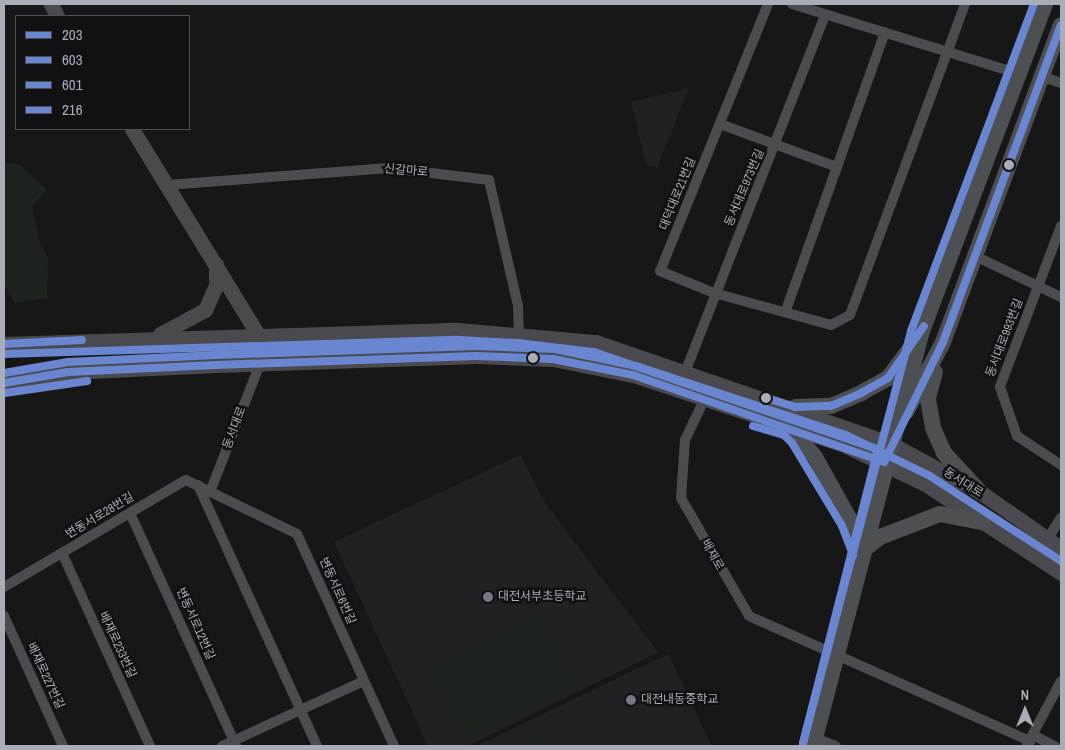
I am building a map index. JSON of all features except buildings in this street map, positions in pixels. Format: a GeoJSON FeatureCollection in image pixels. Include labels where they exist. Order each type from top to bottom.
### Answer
{"type":"FeatureCollection","features":[{"type":"Feature","properties":{"kind":"main road"},"geometry":{"type":"LineString","coordinates":[[814,742],[884,462],[921,334],[1045,4]]}},
{"type":"Feature","properties":{"kind":"main road"},"geometry":{"type":"LineString","coordinates":[[980,492],[944,453],[933,428],[928,399],[944,342],[1061,25]]}},
{"type":"Feature","properties":{"kind":"main road"},"geometry":{"type":"LineString","coordinates":[[794,408],[831,406],[881,382],[921,334]]}},
{"type":"Feature","properties":{"kind":"main road"},"geometry":{"type":"LineString","coordinates":[[890,443],[944,342]]}},
{"type":"Feature","properties":{"kind":"main road"},"geometry":{"type":"LineString","coordinates":[[789,426],[815,457],[851,522],[862,551]]}},
{"type":"Feature","properties":{"kind":"main road"},"geometry":{"type":"LineString","coordinates":[[862,551],[880,537],[940,514],[982,522]]}},
{"type":"Feature","properties":{"kind":"street"},"geometry":{"type":"LineString","coordinates":[[50,4],[56,15]]}},
{"type":"Feature","properties":{"kind":"street","name":"대덕대로21번길"},"geometry":{"type":"LineString","coordinates":[[768,4],[660,271],[714,293],[786,310],[831,325],[850,315],[947,48],[965,4]]}},
{"type":"Feature","properties":{"kind":"street"},"geometry":{"type":"LineString","coordinates":[[792,4],[825,15],[947,48],[1019,74]]}},
{"type":"Feature","properties":{"kind":"street","name":"동서대로973번길"},"geometry":{"type":"LineString","coordinates":[[686,370],[714,293],[777,145],[825,15]]}},
{"type":"Feature","properties":{"kind":"street"},"geometry":{"type":"LineString","coordinates":[[786,310],[885,32]]}},
{"type":"Feature","properties":{"kind":"street"},"geometry":{"type":"LineString","coordinates":[[1043,77],[1061,83]]}},
{"type":"Feature","properties":{"kind":"street"},"geometry":{"type":"LineString","coordinates":[[720,124],[837,167]]}},
{"type":"Feature","properties":{"kind":"street"},"geometry":{"type":"LineString","coordinates":[[133,130],[216,263],[258,335],[260,364]]}},
{"type":"Feature","properties":{"kind":"street","name":"신갈마로"},"geometry":{"type":"LineString","coordinates":[[167,185],[389,168],[489,180],[518,306],[519,333]]}},
{"type":"Feature","properties":{"kind":"street","name":"동서대로993번길"},"geometry":{"type":"LineString","coordinates":[[1061,226],[1000,387],[1017,436],[1061,465]]}},
{"type":"Feature","properties":{"kind":"street"},"geometry":{"type":"LineString","coordinates":[[975,256],[1039,284],[1061,297]]}},
{"type":"Feature","properties":{"kind":"street"},"geometry":{"type":"LineString","coordinates":[[152,338],[205,310],[216,285],[216,263]]}},
{"type":"Feature","properties":{"kind":"street","name":"동서대로"},"geometry":{"type":"LineString","coordinates":[[4,344],[258,335],[519,333],[596,342],[686,370],[890,443],[980,492],[1061,548]]}},
{"type":"Feature","properties":{"kind":"street","name":"동서대로"},"geometry":{"type":"LineString","coordinates":[[4,383],[68,372],[467,356],[553,359],[633,375],[704,400],[789,426],[884,462],[1061,573]]}},
{"type":"Feature","properties":{"kind":"street","name":"동서대로"},"geometry":{"type":"LineString","coordinates":[[210,492],[260,364]]}},
{"type":"Feature","properties":{"kind":"street","name":"배재로"},"geometry":{"type":"LineString","coordinates":[[704,400],[685,440],[681,498],[749,616],[1030,741],[1055,746]]}},
{"type":"Feature","properties":{"kind":"street","name":"변동서로28번길"},"geometry":{"type":"LineString","coordinates":[[4,588],[186,480],[198,485]]}},
{"type":"Feature","properties":{"kind":"street"},"geometry":{"type":"LineString","coordinates":[[198,485],[210,492]]}},
{"type":"Feature","properties":{"kind":"street"},"geometry":{"type":"LineString","coordinates":[[198,485],[317,746]]}},
{"type":"Feature","properties":{"kind":"street","name":"변동서로6번길"},"geometry":{"type":"LineString","coordinates":[[210,492],[297,534],[394,746]]}},
{"type":"Feature","properties":{"kind":"street","name":"변동서로12번길"},"geometry":{"type":"LineString","coordinates":[[130,512],[235,744]]}},
{"type":"Feature","properties":{"kind":"street"},"geometry":{"type":"LineString","coordinates":[[1047,540],[1061,518]]}},
{"type":"Feature","properties":{"kind":"street","name":"배재로233번길"},"geometry":{"type":"LineString","coordinates":[[62,553],[150,746]]}},
{"type":"Feature","properties":{"kind":"street","name":"배재로227번길"},"geometry":{"type":"LineString","coordinates":[[4,616],[63,746]]}},
{"type":"Feature","properties":{"kind":"street"},"geometry":{"type":"LineString","coordinates":[[1030,741],[1061,681]]}},
{"type":"Feature","properties":{"kind":"street"},"geometry":{"type":"LineString","coordinates":[[222,746],[235,744],[300,710],[364,682]]}},
{"type":"Feature","properties":{"kind":"street"},"geometry":{"type":"LineString","coordinates":[[814,742],[836,746]]}},
{"type":"Feature","properties":{"kind":"shaded area"},"geometry":{"type":"Polygon","coordinates":[[[689,88],[657,168],[646,164],[631,102],[689,88]]]}},
{"type":"Feature","properties":{"kind":"shaded area"},"geometry":{"type":"Polygon","coordinates":[[[4,163],[19,164],[47,190],[32,206],[40,243],[48,257],[47,298],[15,303],[4,284],[4,163]]]}},
{"type":"Feature","properties":{"kind":"shaded area","name":"대전서부초등학교"},"geometry":{"type":"Polygon","coordinates":[[[520,455],[545,503],[658,652],[468,746],[428,746],[334,542],[520,455]]]}},
{"type":"Feature","properties":{"kind":"shaded area"},"geometry":{"type":"Polygon","coordinates":[[[545,615],[577,684],[460,738],[428,670],[545,615]]]}},
{"type":"Feature","properties":{"kind":"shaded area","name":"대전내동중학교"},"geometry":{"type":"Polygon","coordinates":[[[668,654],[712,746],[476,746],[668,654]]]}},
{"type":"Feature","properties":{"kind":"shaded area"},"geometry":{"type":"Polygon","coordinates":[[[537,735],[543,746],[514,746],[537,735]]]}},
{"type":"Feature","properties":{"kind":"transit line","name":"216"},"geometry":{"type":"LineString","coordinates":[[803,743],[911,331],[1034,4]]}},
{"type":"Feature","properties":{"kind":"transit line","name":"203"},"geometry":{"type":"LineString","coordinates":[[4,383],[68,372],[216,365],[476,356],[553,359],[633,375],[884,462],[943,342],[1061,25]]}},
{"type":"Feature","properties":{"kind":"transit line","name":"203"},"geometry":{"type":"LineString","coordinates":[[766,398],[795,407],[831,406],[861,393],[888,378],[924,326]]}},
{"type":"Feature","properties":{"kind":"transit line","name":"203"},"geometry":{"type":"LineString","coordinates":[[4,344],[82,340]]}},
{"type":"Feature","properties":{"kind":"transit line","name":"603"},"geometry":{"type":"LineString","coordinates":[[4,354],[458,340],[518,343],[594,352],[878,449],[803,744]]}},
{"type":"Feature","properties":{"kind":"transit line","name":"601"},"geometry":{"type":"LineString","coordinates":[[4,373],[68,362],[216,355],[476,346],[555,349],[636,366],[846,435],[930,476],[1061,561]]}},
{"type":"Feature","properties":{"kind":"transit line","name":"603"},"geometry":{"type":"LineString","coordinates":[[5,393],[87,381]]}},
{"type":"Feature","properties":{"kind":"transit line","name":"603"},"geometry":{"type":"LineString","coordinates":[[753,426],[784,435],[792,443],[842,526],[853,555]]}},
{"type":"Feature","properties":{"kind":"place","name":"대전서부초등학교"},"geometry":{"type":"Point","coordinates":[488,597]}},
{"type":"Feature","properties":{"kind":"place","name":"대전내동중학교"},"geometry":{"type":"Point","coordinates":[631,700]}}]}
